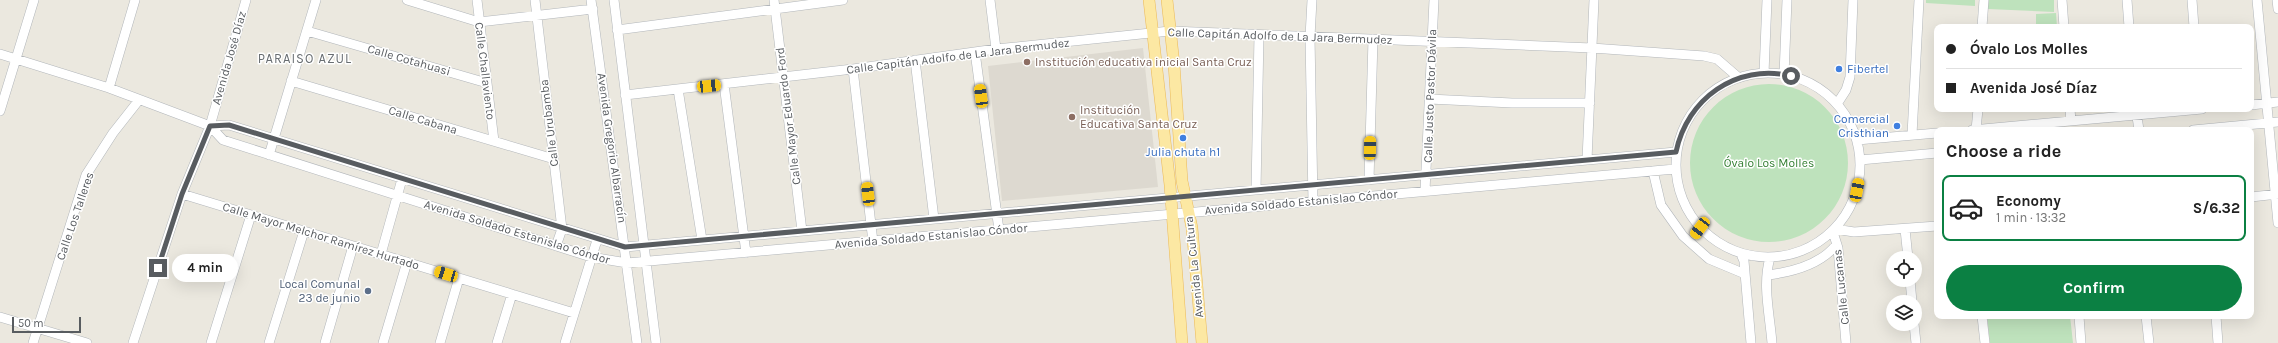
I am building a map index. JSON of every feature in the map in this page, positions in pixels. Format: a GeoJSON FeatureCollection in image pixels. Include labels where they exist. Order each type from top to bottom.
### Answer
{"type":"FeatureCollection","features":[{"type":"Feature","properties":{"kind":"main road","name":"Avenida La Cultura"},"geometry":{"type":"LineString","coordinates":[[1149,0],[1172,215],[1182,343]]}},
{"type":"Feature","properties":{"kind":"main road","name":"Avenida La Cultura"},"geometry":{"type":"LineString","coordinates":[[1167,0],[1182,180],[1192,228],[1202,343]]}},
{"type":"Feature","properties":{"kind":"street"},"geometry":{"type":"LineString","coordinates":[[0,110],[34,0]]}},
{"type":"Feature","properties":{"kind":"street"},"geometry":{"type":"LineString","coordinates":[[109,88],[135,0]]}},
{"type":"Feature","properties":{"kind":"street","name":"Avenida José Díaz"},"geometry":{"type":"LineString","coordinates":[[133,343],[182,194],[210,126],[246,0]]}},
{"type":"Feature","properties":{"kind":"street"},"geometry":{"type":"LineString","coordinates":[[269,155],[316,0]]}},
{"type":"Feature","properties":{"kind":"street"},"geometry":{"type":"LineString","coordinates":[[408,0],[479,22],[537,16],[592,5]]}},
{"type":"Feature","properties":{"kind":"street","name":"Calle Challaviento"},"geometry":{"type":"LineString","coordinates":[[477,0],[494,141]]}},
{"type":"Feature","properties":{"kind":"street","name":"Calle Urubamba"},"geometry":{"type":"LineString","coordinates":[[535,0],[562,229],[556,246]]}},
{"type":"Feature","properties":{"kind":"street","name":"Avenida Gregorio Albarracín"},"geometry":{"type":"LineString","coordinates":[[614,0],[656,343]]}},
{"type":"Feature","properties":{"kind":"street"},"geometry":{"type":"LineString","coordinates":[[618,30],[774,4],[844,0]]}},
{"type":"Feature","properties":{"kind":"street"},"geometry":{"type":"LineString","coordinates":[[990,0],[996,49]]}},
{"type":"Feature","properties":{"kind":"street"},"geometry":{"type":"LineString","coordinates":[[1312,0],[1310,37],[1311,185],[1313,202]]}},
{"type":"Feature","properties":{"kind":"street","name":"Calle Justo Pastor Dávila"},"geometry":{"type":"LineString","coordinates":[[1425,191],[1434,0]]}},
{"type":"Feature","properties":{"kind":"street"},"geometry":{"type":"LineString","coordinates":[[1587,160],[1594,0]]}},
{"type":"Feature","properties":{"kind":"street"},"geometry":{"type":"LineString","coordinates":[[1764,73],[1767,0]]}},
{"type":"Feature","properties":{"kind":"street"},"geometry":{"type":"LineString","coordinates":[[1784,74],[1787,0]]}},
{"type":"Feature","properties":{"kind":"street"},"geometry":{"type":"LineString","coordinates":[[1837,104],[1846,90],[1850,77],[1853,0]]}},
{"type":"Feature","properties":{"kind":"street"},"geometry":{"type":"LineString","coordinates":[[1912,135],[1919,0]]}},
{"type":"Feature","properties":{"kind":"street"},"geometry":{"type":"LineString","coordinates":[[1982,24],[1984,0]]}},
{"type":"Feature","properties":{"kind":"street"},"geometry":{"type":"LineString","coordinates":[[2062,0],[2064,24]]}},
{"type":"Feature","properties":{"kind":"street"},"geometry":{"type":"LineString","coordinates":[[2127,0],[2129,24]]}},
{"type":"Feature","properties":{"kind":"street"},"geometry":{"type":"LineString","coordinates":[[2192,0],[2194,24]]}},
{"type":"Feature","properties":{"kind":"street"},"geometry":{"type":"LineString","coordinates":[[2258,0],[2267,103],[2273,123],[2278,223]]}},
{"type":"Feature","properties":{"kind":"street"},"geometry":{"type":"LineString","coordinates":[[2277,0],[2278,9]]}},
{"type":"Feature","properties":{"kind":"street","name":"Calle Mayor Eduardo Ford"},"geometry":{"type":"LineString","coordinates":[[774,4],[802,231]]}},
{"type":"Feature","properties":{"kind":"street","name":"Avenida Gregorio Albarracín"},"geometry":{"type":"LineString","coordinates":[[592,5],[637,343]]}},
{"type":"Feature","properties":{"kind":"street","name":"Calle Cotahuasi"},"geometry":{"type":"LineString","coordinates":[[307,31],[487,83]]}},
{"type":"Feature","properties":{"kind":"street","name":"Calle Capitán Adolfo de La Jara Bermudez"},"geometry":{"type":"LineString","coordinates":[[625,95],[853,69],[996,49],[1170,31],[1592,48],[1704,56],[1717,59],[1739,78]]}},
{"type":"Feature","properties":{"kind":"street"},"geometry":{"type":"LineString","coordinates":[[1256,190],[1259,35]]}},
{"type":"Feature","properties":{"kind":"street"},"geometry":{"type":"LineString","coordinates":[[1369,180],[1373,39]]}},
{"type":"Feature","properties":{"kind":"street"},"geometry":{"type":"LineString","coordinates":[[975,52],[999,230]]}},
{"type":"Feature","properties":{"kind":"street","name":"Avenida Soldado Estanislao Cóndor"},"geometry":{"type":"LineString","coordinates":[[0,54],[109,88],[210,126],[229,125],[597,240],[625,247],[1676,152]]}},
{"type":"Feature","properties":{"kind":"street"},"geometry":{"type":"LineString","coordinates":[[915,60],[934,219]]}},
{"type":"Feature","properties":{"kind":"street"},"geometry":{"type":"LineString","coordinates":[[853,69],[873,242]]}},
{"type":"Feature","properties":{"kind":"street"},"geometry":{"type":"LineString","coordinates":[[1764,73],[1784,74],[1810,83],[1827,95],[1837,104],[1849,121],[1857,140],[1860,160],[1857,190],[1852,204],[1834,231],[1804,250],[1770,258],[1741,254],[1719,244],[1700,228],[1687,211],[1681,197],[1675,169],[1676,152],[1683,128],[1697,106],[1716,89],[1739,78],[1764,73]]}},
{"type":"Feature","properties":{"kind":"street","name":"Calle Cabana"},"geometry":{"type":"LineString","coordinates":[[292,81],[554,159]]}},
{"type":"Feature","properties":{"kind":"street"},"geometry":{"type":"LineString","coordinates":[[724,84],[745,236],[746,253]]}},
{"type":"Feature","properties":{"kind":"street"},"geometry":{"type":"LineString","coordinates":[[678,89],[702,240]]}},
{"type":"Feature","properties":{"kind":"street"},"geometry":{"type":"LineString","coordinates":[[1429,98],[1512,103],[1590,103]]}},
{"type":"Feature","properties":{"kind":"street","name":"Calle Los Talleres"},"geometry":{"type":"LineString","coordinates":[[33,343],[86,176],[113,133],[139,100]]}},
{"type":"Feature","properties":{"kind":"street"},"geometry":{"type":"LineString","coordinates":[[2254,105],[2278,102]]}},
{"type":"Feature","properties":{"kind":"street"},"geometry":{"type":"LineString","coordinates":[[1976,127],[1978,112]]}},
{"type":"Feature","properties":{"kind":"street"},"geometry":{"type":"LineString","coordinates":[[2070,112],[2071,121]]}},
{"type":"Feature","properties":{"kind":"street"},"geometry":{"type":"LineString","coordinates":[[2022,127],[2136,112],[2138,127]]}},
{"type":"Feature","properties":{"kind":"street"},"geometry":{"type":"LineString","coordinates":[[2227,127],[2273,123]]}},
{"type":"Feature","properties":{"kind":"street","name":"Avenida Soldado Estanislao Cóndor"},"geometry":{"type":"LineString","coordinates":[[210,126],[223,140],[591,257],[627,263],[1675,169]]}},
{"type":"Feature","properties":{"kind":"street"},"geometry":{"type":"LineString","coordinates":[[1857,140],[1934,133]]}},
{"type":"Feature","properties":{"kind":"street"},"geometry":{"type":"LineString","coordinates":[[1860,160],[1934,153]]}},
{"type":"Feature","properties":{"kind":"street"},"geometry":{"type":"LineString","coordinates":[[1653,171],[1661,204],[1683,236],[1709,259],[1745,274]]}},
{"type":"Feature","properties":{"kind":"street"},"geometry":{"type":"LineString","coordinates":[[381,254],[402,179]]}},
{"type":"Feature","properties":{"kind":"street","name":"Calle Mayor Melchor Ramírez Hurtado"},"geometry":{"type":"LineString","coordinates":[[182,194],[574,313]]}},
{"type":"Feature","properties":{"kind":"street"},"geometry":{"type":"LineString","coordinates":[[2254,197],[2277,194]]}},
{"type":"Feature","properties":{"kind":"street"},"geometry":{"type":"LineString","coordinates":[[211,343],[251,215]]}},
{"type":"Feature","properties":{"kind":"street"},"geometry":{"type":"LineString","coordinates":[[1834,231],[1854,232],[1934,226]]}},
{"type":"Feature","properties":{"kind":"street"},"geometry":{"type":"LineString","coordinates":[[1689,242],[1700,228]]}},
{"type":"Feature","properties":{"kind":"street"},"geometry":{"type":"LineString","coordinates":[[1905,229],[1907,251]]}},
{"type":"Feature","properties":{"kind":"street"},"geometry":{"type":"LineString","coordinates":[[269,343],[304,231]]}},
{"type":"Feature","properties":{"kind":"street","name":"Calle Lucanas"},"geometry":{"type":"LineString","coordinates":[[1834,231],[1846,343]]}},
{"type":"Feature","properties":{"kind":"street"},"geometry":{"type":"LineString","coordinates":[[565,343],[597,240]]}},
{"type":"Feature","properties":{"kind":"street"},"geometry":{"type":"LineString","coordinates":[[1768,276],[1788,273],[1811,264],[1831,251],[1836,245]]}},
{"type":"Feature","properties":{"kind":"street"},"geometry":{"type":"LineString","coordinates":[[325,343],[353,246]]}},
{"type":"Feature","properties":{"kind":"street"},"geometry":{"type":"LineString","coordinates":[[1741,254],[1745,274],[1751,343]]}},
{"type":"Feature","properties":{"kind":"street"},"geometry":{"type":"LineString","coordinates":[[1770,258],[1768,276],[1772,343]]}},
{"type":"Feature","properties":{"kind":"street"},"geometry":{"type":"LineString","coordinates":[[383,343],[407,262]]}},
{"type":"Feature","properties":{"kind":"street"},"geometry":{"type":"LineString","coordinates":[[440,343],[459,278]]}},
{"type":"Feature","properties":{"kind":"street"},"geometry":{"type":"LineString","coordinates":[[497,343],[512,294]]}},
{"type":"Feature","properties":{"kind":"street"},"geometry":{"type":"LineString","coordinates":[[0,316],[87,343]]}},
{"type":"Feature","properties":{"kind":"street"},"geometry":{"type":"LineString","coordinates":[[1982,319],[1984,343]]}},
{"type":"Feature","properties":{"kind":"street"},"geometry":{"type":"LineString","coordinates":[[2079,319],[2081,343]]}},
{"type":"Feature","properties":{"kind":"street"},"geometry":{"type":"LineString","coordinates":[[2146,319],[2149,343]]}},
{"type":"Feature","properties":{"kind":"street"},"geometry":{"type":"LineString","coordinates":[[2216,319],[2218,343]]}},
{"type":"Feature","properties":{"kind":"street"},"geometry":{"type":"LineString","coordinates":[[1915,331],[1916,343]]}},
{"type":"Feature","properties":{"kind":"shaded area","name":"Institución Educativa Santa Cruz"},"geometry":{"type":"Polygon","coordinates":[[[1143,48],[1158,187],[1002,201],[988,66],[1143,48]]]}},
{"type":"Feature","properties":{"kind":"green space"},"geometry":{"type":"Polygon","coordinates":[[[1926,0],[1975,0],[1975,6],[1926,3],[1926,0]]]}},
{"type":"Feature","properties":{"kind":"green space"},"geometry":{"type":"Polygon","coordinates":[[[1988,0],[2054,0],[2054,12],[1988,9],[1988,0]]]}},
{"type":"Feature","properties":{"kind":"green space"},"geometry":{"type":"Polygon","coordinates":[[[2056,13],[2057,24],[2036,24],[2036,14],[2056,13]]]}},
{"type":"Feature","properties":{"kind":"green space","name":"Óvalo Los Molles"},"geometry":{"type":"Polygon","coordinates":[[[1761,84],[1777,84],[1792,87],[1806,93],[1825,107],[1835,119],[1845,140],[1848,163],[1845,186],[1835,207],[1825,219],[1813,229],[1792,239],[1777,242],[1761,242],[1746,239],[1725,229],[1713,219],[1703,207],[1693,186],[1690,171],[1690,155],[1693,140],[1703,119],[1713,107],[1725,97],[1746,87],[1761,84]]]}},
{"type":"Feature","properties":{"kind":"green space"},"geometry":{"type":"Polygon","coordinates":[[[1987,319],[2070,319],[2073,343],[1990,343],[1987,319]]]}},
{"type":"Feature","properties":{"kind":"place","name":"Institución educativa inicial Santa Cruz"},"geometry":{"type":"Point","coordinates":[1027,62]}},
{"type":"Feature","properties":{"kind":"place","name":"Fibertel"},"geometry":{"type":"Point","coordinates":[1839,69]}},
{"type":"Feature","properties":{"kind":"place","name":"Institución Educativa Santa Cruz"},"geometry":{"type":"Point","coordinates":[1072,117]}},
{"type":"Feature","properties":{"kind":"place","name":"Comercial Cristhian"},"geometry":{"type":"Point","coordinates":[1897,126]}},
{"type":"Feature","properties":{"kind":"place","name":"Julia chuta h1"},"geometry":{"type":"Point","coordinates":[1183,138]}},
{"type":"Feature","properties":{"kind":"place","name":"Local Comunal 23 de junio"},"geometry":{"type":"Point","coordinates":[368,291]}},
{"type":"Feature","properties":{"kind":"district","name":"PARAISO AZUL"},"geometry":{"type":"Point","coordinates":[305,58]}},
{"type":"Feature","properties":{"kind":"route"},"geometry":{"type":"LineString","coordinates":[[158,268],[182,194],[210,126],[229,125],[597,240],[625,247],[1676,152],[1678,140],[1689,116],[1706,97],[1716,89],[1727,82],[1752,74],[1771,73],[1791,76]]}}]}
